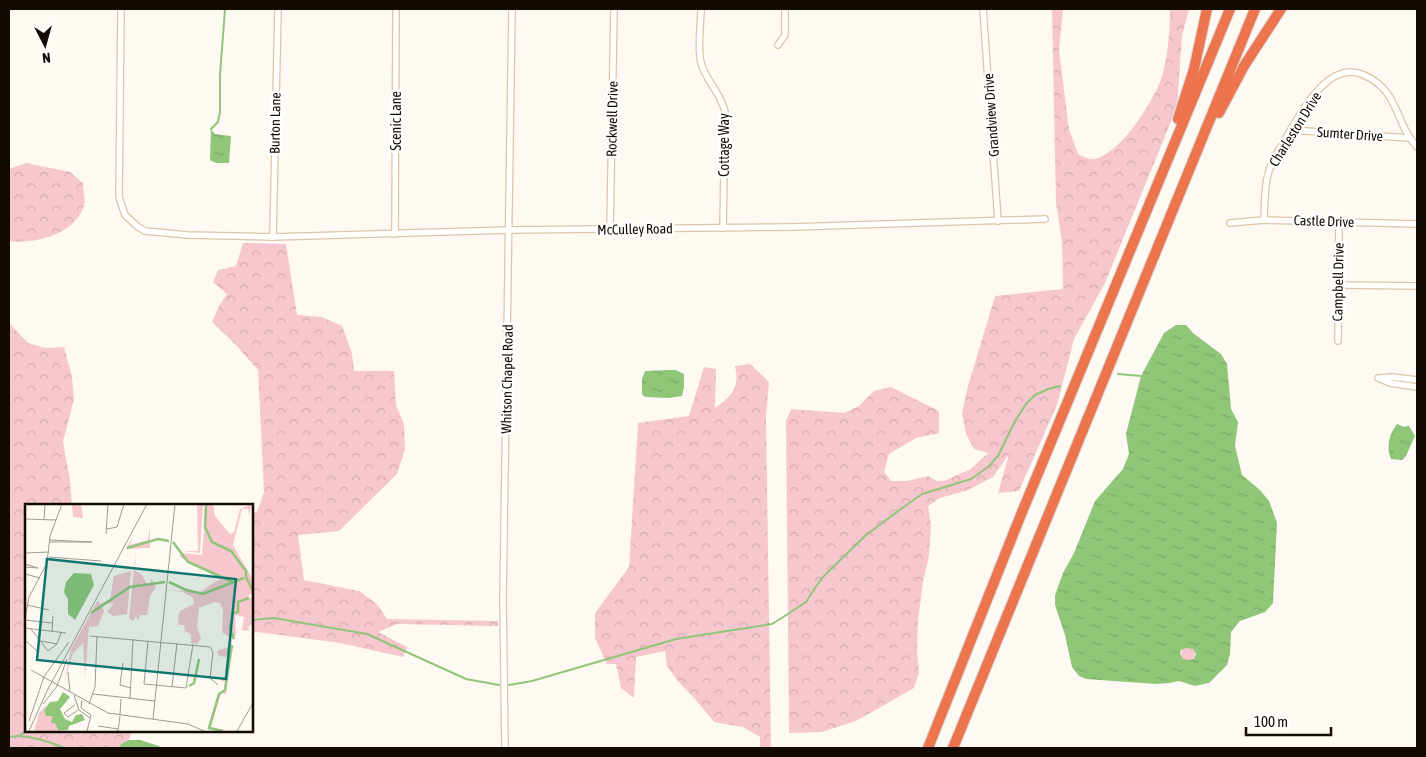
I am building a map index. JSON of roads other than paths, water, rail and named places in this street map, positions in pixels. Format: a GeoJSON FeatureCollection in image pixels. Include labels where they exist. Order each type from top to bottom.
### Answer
{"type":"FeatureCollection","features":[{"type":"Feature","properties":{"kind":"highway"},"geometry":{"type":"LineString","coordinates":[[1158,182],[1194,69],[1207,9]]}},
{"type":"Feature","properties":{"kind":"highway"},"geometry":{"type":"LineString","coordinates":[[928,748],[1017,526],[1230,9]]}},
{"type":"Feature","properties":{"kind":"highway"},"geometry":{"type":"LineString","coordinates":[[953,748],[1255,9]]}},
{"type":"Feature","properties":{"kind":"highway"},"geometry":{"type":"LineString","coordinates":[[1190,167],[1244,66],[1281,9]]}},
{"type":"Feature","properties":{"kind":"street","name":"McCulley Road"},"geometry":{"type":"LineString","coordinates":[[121,9],[119,197],[125,215],[138,228],[145,231],[187,235],[273,237],[509,230],[723,228],[998,221]]}},
{"type":"Feature","properties":{"kind":"street","name":"Burton Lane"},"geometry":{"type":"LineString","coordinates":[[273,237],[278,9]]}},
{"type":"Feature","properties":{"kind":"street","name":"Scenic Lane"},"geometry":{"type":"LineString","coordinates":[[395,234],[396,9]]}},
{"type":"Feature","properties":{"kind":"street","name":"Whitson Chapel Road"},"geometry":{"type":"LineString","coordinates":[[505,748],[503,598],[512,9]]}},
{"type":"Feature","properties":{"kind":"street","name":"Rockwell Drive"},"geometry":{"type":"LineString","coordinates":[[610,229],[614,9]]}},
{"type":"Feature","properties":{"kind":"street","name":"Cottage Way"},"geometry":{"type":"LineString","coordinates":[[701,9],[701,64],[721,98],[725,112],[723,228]]}},
{"type":"Feature","properties":{"kind":"street"},"geometry":{"type":"LineString","coordinates":[[778,45],[785,35],[785,9]]}},
{"type":"Feature","properties":{"kind":"street","name":"Grandview Drive"},"geometry":{"type":"LineString","coordinates":[[983,9],[998,221]]}},
{"type":"Feature","properties":{"kind":"street","name":"Charleston Drive"},"geometry":{"type":"LineString","coordinates":[[1264,220],[1268,173],[1290,130],[1317,90],[1331,79],[1343,74],[1353,73],[1363,74],[1377,82],[1388,92],[1409,138],[1417,147]]}},
{"type":"Feature","properties":{"kind":"street","name":"Sumter Drive"},"geometry":{"type":"LineString","coordinates":[[1290,130],[1409,138]]}},
{"type":"Feature","properties":{"kind":"street"},"geometry":{"type":"LineString","coordinates":[[998,221],[1045,219]]}},
{"type":"Feature","properties":{"kind":"street","name":"Castle Drive"},"geometry":{"type":"LineString","coordinates":[[1230,222],[1264,220],[1417,224]]}},
{"type":"Feature","properties":{"kind":"street","name":"Campbell Drive"},"geometry":{"type":"LineString","coordinates":[[1338,341],[1339,222]]}},
{"type":"Feature","properties":{"kind":"street"},"geometry":{"type":"LineString","coordinates":[[1339,285],[1417,286]]}},
{"type":"Feature","properties":{"kind":"street"},"geometry":{"type":"LineString","coordinates":[[1417,380],[1392,377],[1378,378],[1390,383],[1417,387]]}},
{"type":"Feature","properties":{"kind":"water"},"geometry":{"type":"Polygon","coordinates":[[[211,129],[215,134],[231,136],[229,163],[216,163],[210,160],[211,129]]]}},
{"type":"Feature","properties":{"kind":"water"},"geometry":{"type":"Polygon","coordinates":[[[1176,325],[1186,325],[1193,333],[1221,354],[1227,364],[1231,409],[1238,422],[1235,446],[1242,475],[1260,490],[1269,501],[1277,523],[1273,603],[1265,612],[1240,621],[1231,632],[1230,654],[1227,665],[1209,683],[1195,686],[1179,681],[1156,684],[1086,679],[1079,676],[1072,667],[1065,635],[1055,605],[1055,595],[1095,501],[1123,469],[1129,454],[1126,434],[1141,376],[1164,333],[1176,325]],[[1186,648],[1181,650],[1180,654],[1183,659],[1194,659],[1196,654],[1193,649],[1186,648]]]}},
{"type":"Feature","properties":{"kind":"water"},"geometry":{"type":"Polygon","coordinates":[[[676,370],[684,374],[682,396],[668,398],[645,397],[642,394],[642,379],[645,371],[676,370]]]}},
{"type":"Feature","properties":{"kind":"water"},"geometry":{"type":"Polygon","coordinates":[[[1397,424],[1404,427],[1409,426],[1415,436],[1406,456],[1402,460],[1391,459],[1389,450],[1390,436],[1397,424]]]}},
{"type":"Feature","properties":{"kind":"water"},"geometry":{"type":"Polygon","coordinates":[[[129,740],[140,740],[161,748],[119,748],[121,744],[129,740]]]}},
{"type":"Feature","properties":{"kind":"waterway"},"geometry":{"type":"LineString","coordinates":[[211,129],[218,122],[220,112],[220,75],[225,9]]}},
{"type":"Feature","properties":{"kind":"waterway"},"geometry":{"type":"LineString","coordinates":[[1118,374],[1141,376]]}},
{"type":"Feature","properties":{"kind":"waterway"},"geometry":{"type":"LineString","coordinates":[[509,685],[532,681],[676,639],[772,624],[806,602],[821,579],[865,536],[898,511],[922,494],[971,479],[988,467],[998,456],[1015,421],[1026,404],[1035,395],[1060,386]]}},
{"type":"Feature","properties":{"kind":"waterway"},"geometry":{"type":"LineString","coordinates":[[252,620],[274,618],[367,634],[466,679],[499,685]]}},
{"type":"Feature","properties":{"kind":"waterway"},"geometry":{"type":"LineString","coordinates":[[9,737],[20,736],[25,731]]}},
{"type":"Feature","properties":{"kind":"waterway"},"geometry":{"type":"LineString","coordinates":[[20,736],[32,737],[65,748]]}}]}
